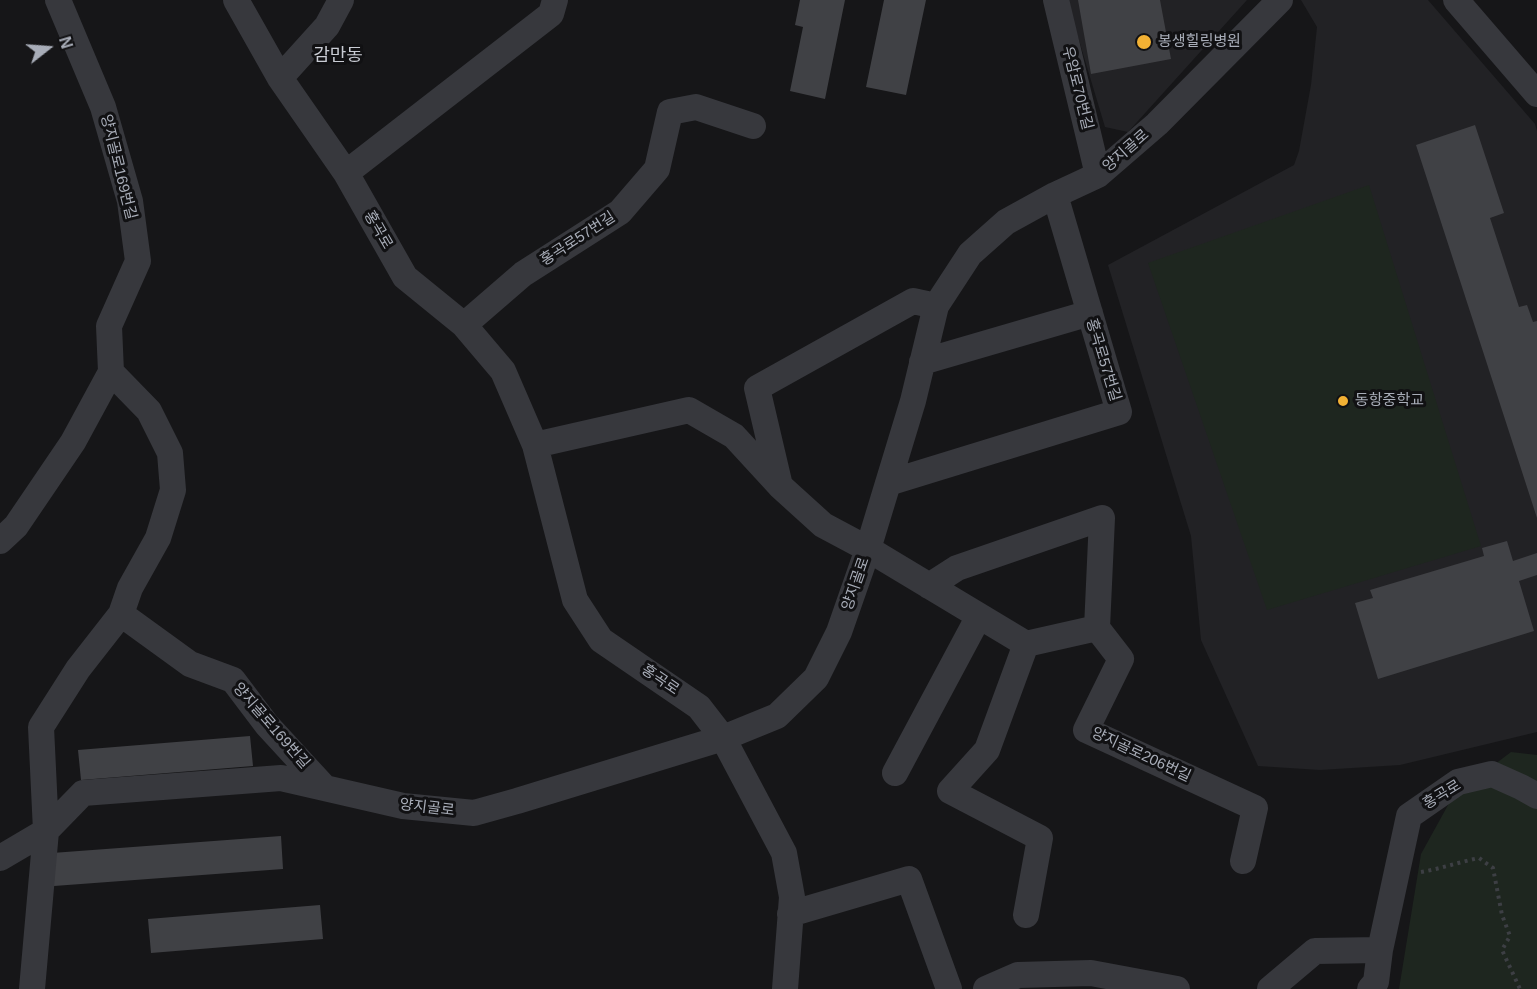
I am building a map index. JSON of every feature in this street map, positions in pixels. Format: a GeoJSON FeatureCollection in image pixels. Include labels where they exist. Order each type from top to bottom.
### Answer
{"type":"FeatureCollection","features":[{"type":"Feature","properties":{"kind":"street","name":"양지골로169번길"},"geometry":{"type":"LineString","coordinates":[[58,0],[103,107],[130,201],[138,261],[109,326],[111,372]]}},
{"type":"Feature","properties":{"kind":"street","name":"홍곡로"},"geometry":{"type":"LineString","coordinates":[[236,0],[280,78],[346,173],[405,277],[464,325],[503,371],[536,445],[575,600],[601,640],[699,707],[723,738],[784,853],[792,897],[785,989]]}},
{"type":"Feature","properties":{"kind":"street"},"geometry":{"type":"LineString","coordinates":[[280,78],[327,26],[341,0]]}},
{"type":"Feature","properties":{"kind":"street"},"geometry":{"type":"LineString","coordinates":[[346,173],[551,14],[555,0]]}},
{"type":"Feature","properties":{"kind":"street","name":"우암로70번길"},"geometry":{"type":"LineString","coordinates":[[1056,0],[1098,175]]}},
{"type":"Feature","properties":{"kind":"street","name":"양지골로"},"geometry":{"type":"LineString","coordinates":[[0,858],[46,831],[84,793],[281,778],[403,806],[474,813],[723,738],[777,716],[816,678],[838,632],[868,549],[913,401],[936,306],[970,254],[1006,222],[1098,175],[1157,124],[1280,0]]}},
{"type":"Feature","properties":{"kind":"street"},"geometry":{"type":"LineString","coordinates":[[1456,0],[1537,94]]}},
{"type":"Feature","properties":{"kind":"street","name":"홍곡로57번길"},"geometry":{"type":"LineString","coordinates":[[464,325],[523,274],[620,212],[657,169],[670,112],[696,107],[753,126]]}},
{"type":"Feature","properties":{"kind":"street"},"geometry":{"type":"LineString","coordinates":[[1055,195],[1089,313]]}},
{"type":"Feature","properties":{"kind":"street"},"geometry":{"type":"LineString","coordinates":[[780,486],[757,388],[913,301],[936,306]]}},
{"type":"Feature","properties":{"kind":"street","name":"홍곡로57번길"},"geometry":{"type":"LineString","coordinates":[[888,483],[1119,412],[1089,313],[922,362]]}},
{"type":"Feature","properties":{"kind":"street"},"geometry":{"type":"LineString","coordinates":[[0,541],[16,526],[73,442],[111,372],[149,411],[170,453],[173,490],[158,538],[130,588],[121,614],[78,669],[41,727],[46,831],[32,989]]}},
{"type":"Feature","properties":{"kind":"street"},"geometry":{"type":"LineString","coordinates":[[536,445],[689,410],[734,436],[780,486]]}},
{"type":"Feature","properties":{"kind":"street","name":"양지골로"},"geometry":{"type":"LineString","coordinates":[[780,486],[823,525],[868,549]]}},
{"type":"Feature","properties":{"kind":"street"},"geometry":{"type":"LineString","coordinates":[[868,549],[929,586],[1026,644],[1097,628],[1102,518],[957,568],[929,586]]}},
{"type":"Feature","properties":{"kind":"street","name":"양지골로169번길"},"geometry":{"type":"LineString","coordinates":[[121,614],[190,664],[233,680],[267,725],[325,788]]}},
{"type":"Feature","properties":{"kind":"street"},"geometry":{"type":"LineString","coordinates":[[895,773],[979,616]]}},
{"type":"Feature","properties":{"kind":"street","name":"양지골로206번길"},"geometry":{"type":"LineString","coordinates":[[1097,628],[1121,659],[1086,730],[1255,808],[1244,861]]}},
{"type":"Feature","properties":{"kind":"street"},"geometry":{"type":"LineString","coordinates":[[1026,644],[987,750],[950,791],[1040,838],[1026,915]]}},
{"type":"Feature","properties":{"kind":"street","name":"홍곡로"},"geometry":{"type":"LineString","coordinates":[[1370,989],[1376,982],[1380,950],[1409,816],[1458,782],[1492,774],[1521,786],[1537,796]]}},
{"type":"Feature","properties":{"kind":"street"},"geometry":{"type":"LineString","coordinates":[[790,914],[909,879],[942,987]]}},
{"type":"Feature","properties":{"kind":"street"},"geometry":{"type":"LineString","coordinates":[[1270,989],[1315,951],[1380,950]]}},
{"type":"Feature","properties":{"kind":"street"},"geometry":{"type":"LineString","coordinates":[[986,989],[1018,975],[1091,973],[1177,989]]}},
{"type":"Feature","properties":{"kind":"path"},"geometry":{"type":"LineString","coordinates":[[1396,877],[1435,870],[1479,858],[1493,868],[1502,915],[1510,936],[1503,950],[1520,989]]}},
{"type":"Feature","properties":{"kind":"shaded area","name":"봉생힐링병원"},"geometry":{"type":"Polygon","coordinates":[[[1068,0],[1247,0],[1128,132],[1105,127],[1068,0]]]}},
{"type":"Feature","properties":{"kind":"shaded area","name":"동항중학교"},"geometry":{"type":"Polygon","coordinates":[[[1301,0],[1428,0],[1535,124],[1537,131],[1537,732],[1400,765],[1320,770],[1258,766],[1201,640],[1191,536],[1108,265],[1294,165],[1299,151],[1311,85],[1317,27],[1301,0]]]}},
{"type":"Feature","properties":{"kind":"shaded area"},"geometry":{"type":"Polygon","coordinates":[[[1369,185],[1481,546],[1267,610],[1148,263],[1369,185]]]}},
{"type":"Feature","properties":{"kind":"shaded area"},"geometry":{"type":"Polygon","coordinates":[[[1511,752],[1537,755],[1537,989],[1399,989],[1421,854],[1453,796],[1511,752]]]}},
{"type":"Feature","properties":{"kind":"building"},"geometry":{"type":"Polygon","coordinates":[[[800,0],[845,0],[825,99],[790,91],[803,27],[795,25],[800,0]]]}},
{"type":"Feature","properties":{"kind":"building"},"geometry":{"type":"Polygon","coordinates":[[[884,0],[926,0],[906,95],[866,87],[884,0]]]}},
{"type":"Feature","properties":{"kind":"building"},"geometry":{"type":"Polygon","coordinates":[[[1078,0],[1160,0],[1171,59],[1091,74],[1078,0]]]}},
{"type":"Feature","properties":{"kind":"building"},"geometry":{"type":"Polygon","coordinates":[[[1475,125],[1504,213],[1490,218],[1519,307],[1527,305],[1533,322],[1537,321],[1537,518],[1416,145],[1475,125]]]}},
{"type":"Feature","properties":{"kind":"building"},"geometry":{"type":"Polygon","coordinates":[[[1507,541],[1513,561],[1537,553],[1537,575],[1519,581],[1534,631],[1378,679],[1355,603],[1373,598],[1370,590],[1484,556],[1482,548],[1507,541]]]}},
{"type":"Feature","properties":{"kind":"building"},"geometry":{"type":"Polygon","coordinates":[[[250,736],[253,766],[81,780],[78,750],[250,736]]]}},
{"type":"Feature","properties":{"kind":"building"},"geometry":{"type":"Polygon","coordinates":[[[281,836],[283,869],[54,886],[52,853],[281,836]]]}},
{"type":"Feature","properties":{"kind":"building"},"geometry":{"type":"Polygon","coordinates":[[[320,905],[323,939],[151,953],[148,919],[320,905]]]}},
{"type":"Feature","properties":{"kind":"place","name":"봉생힐링병원"},"geometry":{"type":"Point","coordinates":[1144,42]}},
{"type":"Feature","properties":{"kind":"place","name":"동항중학교"},"geometry":{"type":"Point","coordinates":[1343,401]}},
{"type":"Feature","properties":{"kind":"district","name":"감만동"},"geometry":{"type":"Point","coordinates":[338,56]}}]}
